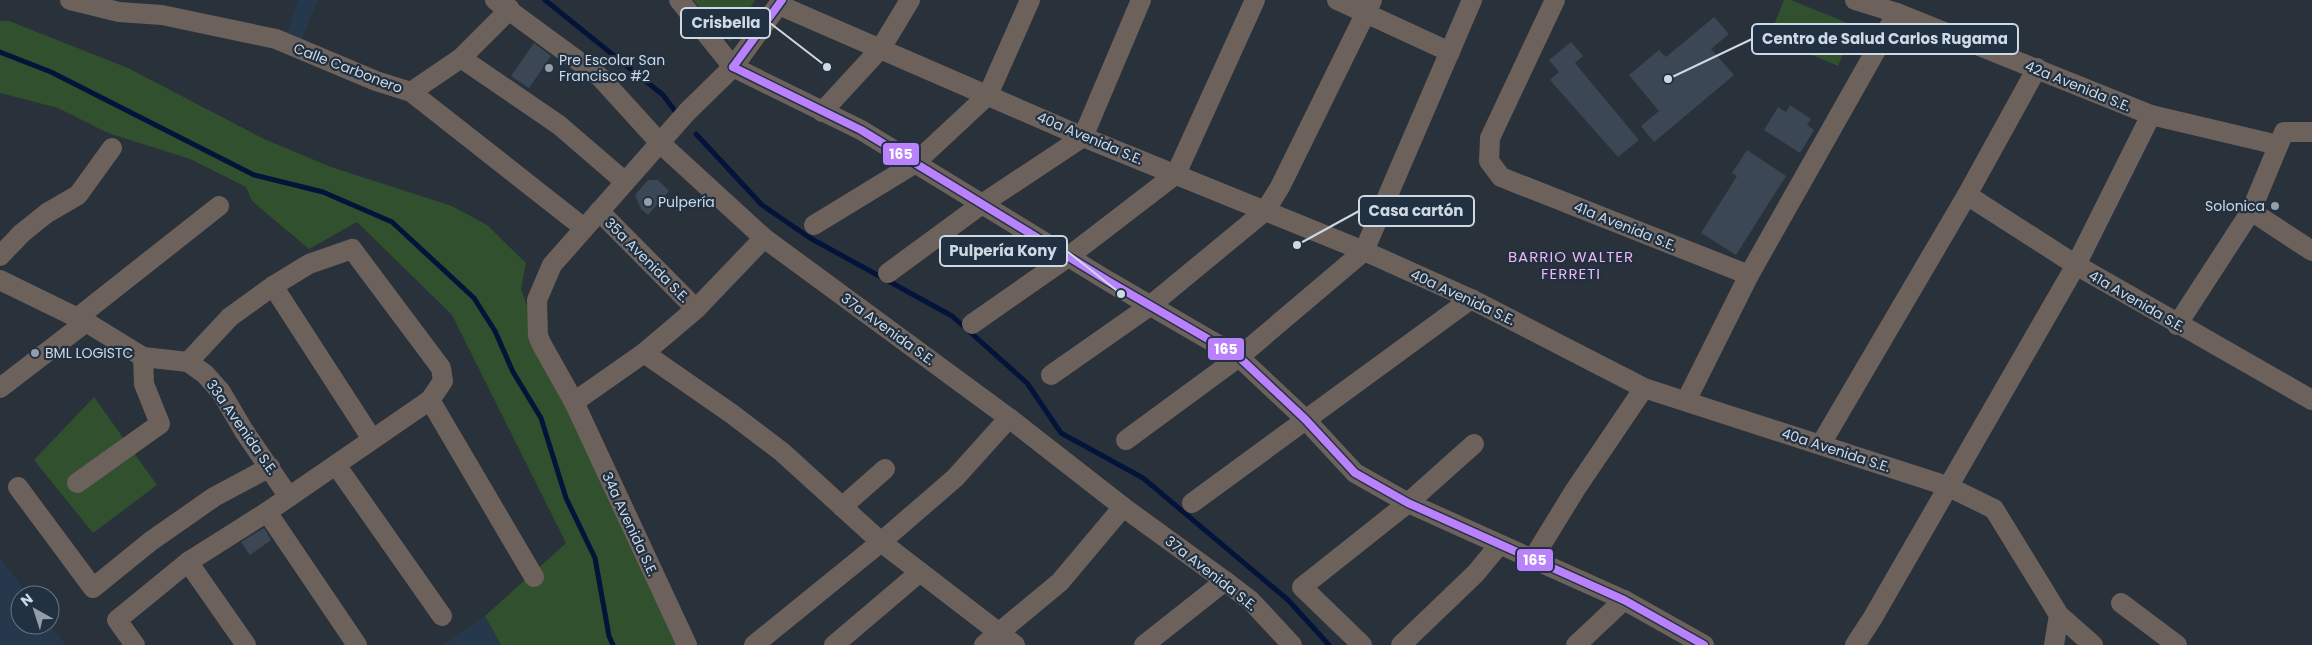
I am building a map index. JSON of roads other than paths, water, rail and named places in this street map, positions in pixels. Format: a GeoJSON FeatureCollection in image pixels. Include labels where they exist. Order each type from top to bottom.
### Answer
{"type":"FeatureCollection","features":[{"type":"Feature","properties":{"kind":"street","name":"Calle Carbonero"},"geometry":{"type":"LineString","coordinates":[[70,0],[119,12],[162,15],[276,39],[376,81],[410,92],[584,228]]}},
{"type":"Feature","properties":{"kind":"street"},"geometry":{"type":"LineString","coordinates":[[679,0],[733,67],[861,130],[1068,257],[1238,357],[1305,419],[1355,473],[1408,503],[1624,600],[1704,645]]}},
{"type":"Feature","properties":{"kind":"street"},"geometry":{"type":"LineString","coordinates":[[822,112],[880,48],[910,0]]}},
{"type":"Feature","properties":{"kind":"street"},"geometry":{"type":"LineString","coordinates":[[814,225],[914,164],[988,95],[1030,0]]}},
{"type":"Feature","properties":{"kind":"street"},"geometry":{"type":"LineString","coordinates":[[888,273],[982,204],[1083,136],[1141,0]]}},
{"type":"Feature","properties":{"kind":"street"},"geometry":{"type":"LineString","coordinates":[[972,324],[1068,257],[1176,174],[1255,0]]}},
{"type":"Feature","properties":{"kind":"street"},"geometry":{"type":"LineString","coordinates":[[1337,0],[1369,7],[1450,52]]}},
{"type":"Feature","properties":{"kind":"street"},"geometry":{"type":"LineString","coordinates":[[1126,440],[1238,357],[1364,251],[1472,0]]}},
{"type":"Feature","properties":{"kind":"street","name":"41a Avenida S.E."},"geometry":{"type":"LineString","coordinates":[[1555,0],[1490,138],[1488,160],[1501,177],[1749,276]]}},
{"type":"Feature","properties":{"kind":"street","name":"42a Avenida S.E."},"geometry":{"type":"LineString","coordinates":[[1855,0],[1897,13],[2151,115],[2278,145]]}},
{"type":"Feature","properties":{"kind":"street","name":"34a Avenida S.E."},"geometry":{"type":"LineString","coordinates":[[687,645],[574,402],[558,377],[538,336],[537,300],[552,266],[681,118],[733,67],[780,2]]}},
{"type":"Feature","properties":{"kind":"street","name":"40a Avenida S.E."},"geometry":{"type":"LineString","coordinates":[[780,2],[880,48],[1083,136],[1364,251],[1471,298],[1644,388],[1947,486],[1994,509],[2059,615],[2094,645]]}},
{"type":"Feature","properties":{"kind":"street"},"geometry":{"type":"LineString","coordinates":[[410,92],[461,58],[502,4]]}},
{"type":"Feature","properties":{"kind":"street","name":"37a Avenida S.E."},"geometry":{"type":"LineString","coordinates":[[502,4],[600,77],[660,143],[764,238],[1009,418],[1123,507],[1226,581],[1251,601],[1292,645]]}},
{"type":"Feature","properties":{"kind":"street"},"geometry":{"type":"LineString","coordinates":[[1051,375],[1151,305],[1266,211],[1280,187],[1369,7]]}},
{"type":"Feature","properties":{"kind":"street"},"geometry":{"type":"LineString","coordinates":[[1686,401],[1749,276],[1897,13]]}},
{"type":"Feature","properties":{"kind":"street"},"geometry":{"type":"LineString","coordinates":[[461,58],[559,125],[624,182]]}},
{"type":"Feature","properties":{"kind":"street"},"geometry":{"type":"LineString","coordinates":[[1821,444],[1967,195],[2036,68]]}},
{"type":"Feature","properties":{"kind":"street"},"geometry":{"type":"LineString","coordinates":[[1855,645],[1872,619],[2076,265],[2151,115]]}},
{"type":"Feature","properties":{"kind":"street"},"geometry":{"type":"LineString","coordinates":[[2177,325],[2250,211],[2284,132],[2312,132]]}},
{"type":"Feature","properties":{"kind":"street"},"geometry":{"type":"LineString","coordinates":[[0,256],[22,233],[41,218],[78,195],[112,148]]}},
{"type":"Feature","properties":{"kind":"street","name":"41a Avenida S.E."},"geometry":{"type":"LineString","coordinates":[[1967,195],[2076,265],[2177,325],[2312,400]]}},
{"type":"Feature","properties":{"kind":"street"},"geometry":{"type":"LineString","coordinates":[[0,388],[219,206]]}},
{"type":"Feature","properties":{"kind":"street","name":"35a Avenida S.E."},"geometry":{"type":"LineString","coordinates":[[599,211],[696,309]]}},
{"type":"Feature","properties":{"kind":"street"},"geometry":{"type":"LineString","coordinates":[[2250,211],[2312,250]]}},
{"type":"Feature","properties":{"kind":"street"},"geometry":{"type":"LineString","coordinates":[[574,402],[644,353],[696,309],[764,238]]}},
{"type":"Feature","properties":{"kind":"street"},"geometry":{"type":"LineString","coordinates":[[0,280],[81,320],[143,357],[188,362],[230,317],[273,286],[309,264],[352,249],[441,368],[443,381],[430,400],[267,512],[188,562],[117,620],[135,645]]}},
{"type":"Feature","properties":{"kind":"street"},"geometry":{"type":"LineString","coordinates":[[273,286],[372,439]]}},
{"type":"Feature","properties":{"kind":"street"},"geometry":{"type":"LineString","coordinates":[[1192,503],[1471,298]]}},
{"type":"Feature","properties":{"kind":"street"},"geometry":{"type":"LineString","coordinates":[[644,353],[732,414],[782,452],[881,542],[1015,645]]}},
{"type":"Feature","properties":{"kind":"street"},"geometry":{"type":"LineString","coordinates":[[77,484],[160,424],[144,384],[143,357]]}},
{"type":"Feature","properties":{"kind":"street","name":"33a Avenida S.E."},"geometry":{"type":"LineString","coordinates":[[188,362],[205,374],[221,392],[289,497]]}},
{"type":"Feature","properties":{"kind":"street"},"geometry":{"type":"LineString","coordinates":[[1532,560],[1575,490],[1644,388]]}},
{"type":"Feature","properties":{"kind":"street"},"geometry":{"type":"LineString","coordinates":[[430,400],[534,577]]}},
{"type":"Feature","properties":{"kind":"street"},"geometry":{"type":"LineString","coordinates":[[754,645],[881,542],[954,478],[1009,418]]}},
{"type":"Feature","properties":{"kind":"street"},"geometry":{"type":"LineString","coordinates":[[1362,645],[1302,587],[1408,503],[1474,444]]}},
{"type":"Feature","properties":{"kind":"street"},"geometry":{"type":"LineString","coordinates":[[336,465],[442,616]]}},
{"type":"Feature","properties":{"kind":"street"},"geometry":{"type":"LineString","coordinates":[[18,487],[94,588],[151,541],[214,497],[270,467]]}},
{"type":"Feature","properties":{"kind":"street"},"geometry":{"type":"LineString","coordinates":[[842,507],[885,469]]}},
{"type":"Feature","properties":{"kind":"street"},"geometry":{"type":"LineString","coordinates":[[984,645],[1060,582],[1123,507]]}},
{"type":"Feature","properties":{"kind":"street"},"geometry":{"type":"LineString","coordinates":[[267,512],[357,645]]}},
{"type":"Feature","properties":{"kind":"street"},"geometry":{"type":"LineString","coordinates":[[1402,645],[1476,574],[1499,545]]}},
{"type":"Feature","properties":{"kind":"street"},"geometry":{"type":"LineString","coordinates":[[188,562],[246,645]]}},
{"type":"Feature","properties":{"kind":"street"},"geometry":{"type":"LineString","coordinates":[[834,645],[920,572]]}},
{"type":"Feature","properties":{"kind":"street"},"geometry":{"type":"LineString","coordinates":[[1144,645],[1226,581]]}},
{"type":"Feature","properties":{"kind":"street"},"geometry":{"type":"LineString","coordinates":[[1576,645],[1624,600]]}},
{"type":"Feature","properties":{"kind":"street"},"geometry":{"type":"LineString","coordinates":[[2121,603],[2177,645]]}},
{"type":"Feature","properties":{"kind":"street"},"geometry":{"type":"LineString","coordinates":[[2054,645],[2059,615]]}},
{"type":"Feature","properties":{"kind":"waterway"},"geometry":{"type":"LineString","coordinates":[[545,0],[663,95],[675,111]]}},
{"type":"Feature","properties":{"kind":"waterway"},"geometry":{"type":"LineString","coordinates":[[0,52],[51,72],[254,175],[323,192],[392,222],[474,298],[495,331],[513,372],[541,418],[566,498],[595,558],[609,636],[613,645]]}},
{"type":"Feature","properties":{"kind":"waterway"},"geometry":{"type":"LineString","coordinates":[[696,134],[762,205],[810,238],[952,316],[1027,383],[1061,433],[1143,478],[1288,600],[1329,645]]}},
{"type":"Feature","properties":{"kind":"place","name":"Crisbella"},"geometry":{"type":"Point","coordinates":[827,67]}},
{"type":"Feature","properties":{"kind":"place","name":"Pre Escolar San Francisco #2"},"geometry":{"type":"Point","coordinates":[549,68]}},
{"type":"Feature","properties":{"kind":"place","name":"Centro de Salud Carlos Rugama"},"geometry":{"type":"Point","coordinates":[1668,79]}},
{"type":"Feature","properties":{"kind":"place","name":"Pulpería"},"geometry":{"type":"Point","coordinates":[648,202]}},
{"type":"Feature","properties":{"kind":"place","name":"Solonica"},"geometry":{"type":"Point","coordinates":[2275,206]}},
{"type":"Feature","properties":{"kind":"place","name":"Casa cartón"},"geometry":{"type":"Point","coordinates":[1297,245]}},
{"type":"Feature","properties":{"kind":"place","name":"Pulpería Kony"},"geometry":{"type":"Point","coordinates":[1121,294]}},
{"type":"Feature","properties":{"kind":"place","name":"BML LOGISTC"},"geometry":{"type":"Point","coordinates":[35,353]}},
{"type":"Feature","properties":{"kind":"district","name":"BARRIO WALTER FERRETI"},"geometry":{"type":"Point","coordinates":[1571,266]}}]}
